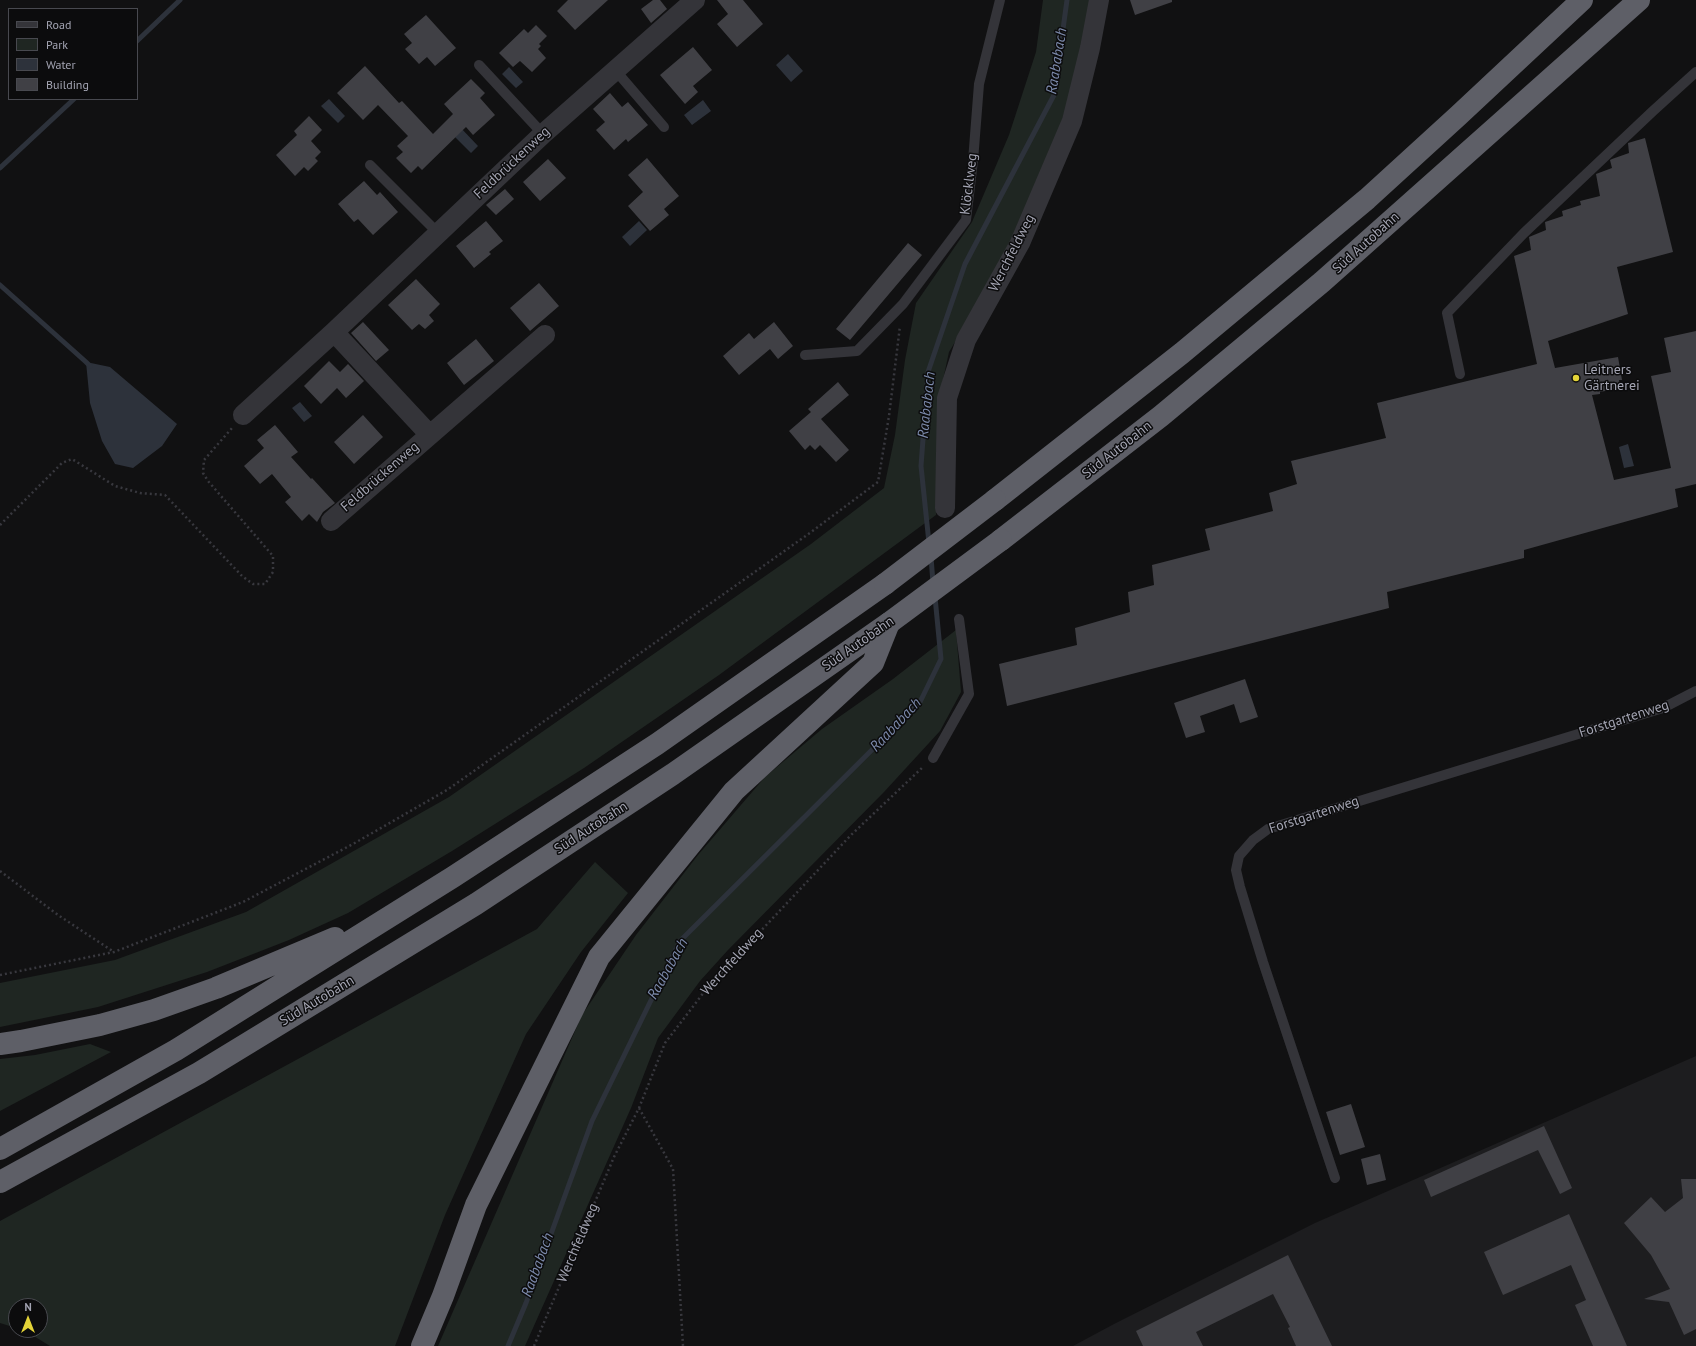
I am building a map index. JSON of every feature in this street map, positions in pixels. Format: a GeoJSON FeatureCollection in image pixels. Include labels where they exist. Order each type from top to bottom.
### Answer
{"type":"FeatureCollection","features":[{"type":"Feature","properties":{"kind":"highway"},"geometry":{"type":"LineString","coordinates":[[0,1149],[176,1050],[453,877],[657,744],[885,584],[995,500],[1182,353],[1366,199],[1459,115],[1582,0]]}},
{"type":"Feature","properties":{"kind":"highway","name":"Süd Autobahn"},"geometry":{"type":"LineString","coordinates":[[0,1182],[199,1073],[476,904],[673,774],[889,623],[1001,540],[1161,416],[1322,282],[1639,0]]}},
{"type":"Feature","properties":{"kind":"highway"},"geometry":{"type":"LineString","coordinates":[[422,1346],[443,1296],[476,1205],[599,957],[734,792],[873,663],[889,623]]}},
{"type":"Feature","properties":{"kind":"highway"},"geometry":{"type":"LineString","coordinates":[[0,1044],[100,1025],[154,1010],[216,988],[384,919]]}},
{"type":"Feature","properties":{"kind":"street","name":"Feldbrückenweg"},"geometry":{"type":"LineString","coordinates":[[243,415],[334,332],[543,134],[695,0]]}},
{"type":"Feature","properties":{"kind":"street","name":"Werchfeldweg"},"geometry":{"type":"LineString","coordinates":[[945,508],[944,476],[947,398],[966,340],[1020,243],[1072,121],[1090,48],[1098,0]]}},
{"type":"Feature","properties":{"kind":"street","name":"Feldbrückenweg"},"geometry":{"type":"LineString","coordinates":[[334,332],[429,434]]}},
{"type":"Feature","properties":{"kind":"street","name":"Feldbrückenweg"},"geometry":{"type":"LineString","coordinates":[[331,521],[429,434],[545,335]]}},
{"type":"Feature","properties":{"kind":"lane","name":"Klöcklweg"},"geometry":{"type":"LineString","coordinates":[[804,355],[857,351],[903,304],[966,220],[973,161],[979,84],[1000,0]]}},
{"type":"Feature","properties":{"kind":"lane"},"geometry":{"type":"LineString","coordinates":[[479,64],[543,134]]}},
{"type":"Feature","properties":{"kind":"lane"},"geometry":{"type":"LineString","coordinates":[[616,71],[664,127]]}},
{"type":"Feature","properties":{"kind":"lane"},"geometry":{"type":"LineString","coordinates":[[1460,374],[1447,313],[1524,233],[1652,111],[1696,72]]}},
{"type":"Feature","properties":{"kind":"lane"},"geometry":{"type":"LineString","coordinates":[[370,165],[438,233]]}},
{"type":"Feature","properties":{"kind":"lane"},"geometry":{"type":"LineString","coordinates":[[933,758],[969,694],[959,619]]}},
{"type":"Feature","properties":{"kind":"lane","name":"Forstgartenweg"},"geometry":{"type":"LineString","coordinates":[[1335,1178],[1263,962],[1240,887],[1236,870],[1239,856],[1253,840],[1268,828],[1663,708],[1696,691]]}},
{"type":"Feature","properties":{"kind":"path"},"geometry":{"type":"LineString","coordinates":[[0,976],[114,952],[243,902],[353,844],[447,790],[801,540],[878,482],[889,416],[903,304]]}},
{"type":"Feature","properties":{"kind":"path"},"geometry":{"type":"LineString","coordinates":[[0,525],[62,463],[72,459],[115,486],[140,493],[165,495],[242,576],[253,584],[265,584],[273,572],[273,556],[203,474],[204,460],[243,415]]}},
{"type":"Feature","properties":{"kind":"path","name":"Werchfeldweg"},"geometry":{"type":"LineString","coordinates":[[534,1346],[614,1158],[639,1108],[665,1043],[708,987],[851,835],[933,758]]}},
{"type":"Feature","properties":{"kind":"path"},"geometry":{"type":"LineString","coordinates":[[0,871],[58,915],[114,952]]}},
{"type":"Feature","properties":{"kind":"path"},"geometry":{"type":"LineString","coordinates":[[639,1108],[673,1169],[682,1346]]}},
{"type":"Feature","properties":{"kind":"shaded area"},"geometry":{"type":"Polygon","coordinates":[[[1696,1056],[1696,1346],[1073,1346],[1315,1223],[1696,1056]]]}},
{"type":"Feature","properties":{"kind":"green space"},"geometry":{"type":"Polygon","coordinates":[[[1043,0],[1093,0],[1065,119],[1012,248],[949,352],[941,389],[936,477],[936,515],[719,675],[584,768],[452,851],[348,913],[289,940],[207,972],[98,1007],[0,1027],[0,983],[115,960],[246,912],[449,797],[811,544],[884,488],[895,435],[905,360],[916,303],[972,222],[1009,135],[1036,52],[1043,0]]]}},
{"type":"Feature","properties":{"kind":"green space"},"geometry":{"type":"Polygon","coordinates":[[[956,630],[961,692],[940,731],[884,792],[728,950],[700,981],[658,1038],[631,1108],[525,1346],[438,1346],[582,1015],[636,935],[698,855],[765,777],[822,729],[893,679],[956,630]]]}},
{"type":"Feature","properties":{"kind":"green space"},"geometry":{"type":"Polygon","coordinates":[[[595,862],[628,893],[581,952],[526,1034],[445,1215],[395,1346],[50,1346],[37,1338],[48,1338],[48,1298],[8,1298],[8,1326],[0,1323],[0,1221],[537,929],[595,862]]]}},
{"type":"Feature","properties":{"kind":"green space"},"geometry":{"type":"Polygon","coordinates":[[[90,1044],[111,1052],[0,1111],[0,1059],[35,1055],[90,1044]]]}},
{"type":"Feature","properties":{"kind":"water"},"geometry":{"type":"Polygon","coordinates":[[[788,54],[803,71],[791,82],[776,65],[788,54]]]}},
{"type":"Feature","properties":{"kind":"water"},"geometry":{"type":"Polygon","coordinates":[[[509,67],[523,82],[516,88],[502,74],[509,67]]]}},
{"type":"Feature","properties":{"kind":"water"},"geometry":{"type":"Polygon","coordinates":[[[329,99],[345,116],[338,123],[321,106],[329,99]]]}},
{"type":"Feature","properties":{"kind":"water"},"geometry":{"type":"Polygon","coordinates":[[[703,100],[711,111],[692,125],[684,115],[703,100]]]}},
{"type":"Feature","properties":{"kind":"water"},"geometry":{"type":"Polygon","coordinates":[[[460,127],[478,146],[471,153],[452,134],[460,127]]]}},
{"type":"Feature","properties":{"kind":"water"},"geometry":{"type":"Polygon","coordinates":[[[639,221],[647,230],[630,246],[622,237],[639,221]]]}},
{"type":"Feature","properties":{"kind":"water"},"geometry":{"type":"Polygon","coordinates":[[[86,362],[110,367],[177,424],[162,446],[133,468],[115,464],[102,441],[90,403],[86,362]]]}},
{"type":"Feature","properties":{"kind":"water"},"geometry":{"type":"Polygon","coordinates":[[[300,402],[312,416],[304,422],[292,408],[300,402]]]}},
{"type":"Feature","properties":{"kind":"water"},"geometry":{"type":"Polygon","coordinates":[[[1628,444],[1634,466],[1624,468],[1619,447],[1628,444]]]}},
{"type":"Feature","properties":{"kind":"building"},"geometry":{"type":"Polygon","coordinates":[[[568,0],[608,0],[575,30],[557,11],[568,0]]]}},
{"type":"Feature","properties":{"kind":"building"},"geometry":{"type":"Polygon","coordinates":[[[653,0],[660,0],[667,9],[651,23],[641,9],[653,0]]]}},
{"type":"Feature","properties":{"kind":"building"},"geometry":{"type":"Polygon","coordinates":[[[717,0],[743,0],[763,24],[737,47],[717,24],[728,14],[717,0]]]}},
{"type":"Feature","properties":{"kind":"building"},"geometry":{"type":"Polygon","coordinates":[[[1130,0],[1172,0],[1172,2],[1135,15],[1130,0]]]}},
{"type":"Feature","properties":{"kind":"building"},"geometry":{"type":"Polygon","coordinates":[[[426,15],[456,48],[435,66],[427,57],[419,64],[405,49],[412,43],[404,34],[426,15]]]}},
{"type":"Feature","properties":{"kind":"building"},"geometry":{"type":"Polygon","coordinates":[[[536,25],[547,36],[539,44],[541,46],[538,49],[546,58],[532,72],[520,61],[513,67],[499,53],[524,29],[528,33],[536,25]]]}},
{"type":"Feature","properties":{"kind":"building"},"geometry":{"type":"Polygon","coordinates":[[[693,47],[712,70],[693,86],[698,92],[685,104],[660,75],[693,47]]]}},
{"type":"Feature","properties":{"kind":"building"},"geometry":{"type":"Polygon","coordinates":[[[365,66],[399,103],[402,101],[433,134],[453,114],[444,104],[471,79],[485,93],[480,98],[495,115],[473,135],[466,127],[422,170],[418,166],[411,173],[396,158],[403,152],[397,146],[408,136],[378,105],[363,120],[337,93],[365,66]]]}},
{"type":"Feature","properties":{"kind":"building"},"geometry":{"type":"Polygon","coordinates":[[[610,93],[622,107],[628,102],[648,125],[628,142],[626,139],[614,150],[596,130],[605,122],[593,109],[610,93]]]}},
{"type":"Feature","properties":{"kind":"building"},"geometry":{"type":"Polygon","coordinates":[[[309,116],[322,130],[311,141],[321,152],[315,158],[318,161],[308,171],[304,167],[295,176],[276,155],[297,135],[294,131],[309,116]]]}},
{"type":"Feature","properties":{"kind":"building"},"geometry":{"type":"Polygon","coordinates":[[[1645,138],[1673,252],[1617,267],[1628,314],[1548,341],[1555,368],[1618,357],[1622,380],[1619,380],[1620,388],[1592,395],[1614,480],[1671,468],[1651,376],[1671,372],[1664,338],[1696,331],[1696,484],[1675,489],[1678,507],[1524,550],[1524,558],[1387,592],[1389,608],[1007,706],[999,664],[1077,645],[1075,628],[1130,612],[1128,592],[1154,585],[1152,565],[1210,550],[1205,529],[1273,511],[1269,493],[1297,484],[1291,461],[1386,438],[1377,403],[1537,364],[1514,256],[1531,250],[1529,237],[1546,230],[1545,222],[1563,216],[1562,211],[1581,205],[1580,201],[1600,196],[1596,174],[1612,168],[1610,160],[1629,153],[1628,143],[1645,138]]]}},
{"type":"Feature","properties":{"kind":"building"},"geometry":{"type":"Polygon","coordinates":[[[647,158],[679,196],[664,209],[669,215],[650,231],[628,206],[643,192],[628,175],[647,158]]]}},
{"type":"Feature","properties":{"kind":"building"},"geometry":{"type":"Polygon","coordinates":[[[548,159],[566,178],[540,201],[523,182],[548,159]]]}},
{"type":"Feature","properties":{"kind":"building"},"geometry":{"type":"Polygon","coordinates":[[[364,181],[377,195],[380,192],[398,212],[373,235],[358,219],[354,222],[338,204],[364,181]]]}},
{"type":"Feature","properties":{"kind":"building"},"geometry":{"type":"Polygon","coordinates":[[[505,189],[514,199],[496,215],[486,205],[505,189]]]}},
{"type":"Feature","properties":{"kind":"building"},"geometry":{"type":"Polygon","coordinates":[[[486,221],[503,241],[489,252],[491,254],[474,268],[456,246],[486,221]]]}},
{"type":"Feature","properties":{"kind":"building"},"geometry":{"type":"Polygon","coordinates":[[[908,243],[922,255],[850,340],[836,329],[908,243]]]}},
{"type":"Feature","properties":{"kind":"building"},"geometry":{"type":"Polygon","coordinates":[[[416,279],[440,304],[429,315],[434,321],[425,329],[419,324],[412,330],[388,305],[416,279]]]}},
{"type":"Feature","properties":{"kind":"building"},"geometry":{"type":"Polygon","coordinates":[[[539,283],[559,306],[530,331],[510,308],[539,283]]]}},
{"type":"Feature","properties":{"kind":"building"},"geometry":{"type":"Polygon","coordinates":[[[363,322],[389,350],[376,361],[351,333],[363,322]]]}},
{"type":"Feature","properties":{"kind":"building"},"geometry":{"type":"Polygon","coordinates":[[[774,322],[793,346],[778,359],[770,349],[739,375],[723,356],[749,333],[754,339],[774,322]]]}},
{"type":"Feature","properties":{"kind":"building"},"geometry":{"type":"Polygon","coordinates":[[[476,339],[494,361],[464,385],[447,363],[476,339]]]}},
{"type":"Feature","properties":{"kind":"building"},"geometry":{"type":"Polygon","coordinates":[[[329,361],[340,372],[348,364],[364,381],[346,398],[337,388],[321,404],[304,386],[329,361]]]}},
{"type":"Feature","properties":{"kind":"building"},"geometry":{"type":"Polygon","coordinates":[[[838,382],[849,395],[821,419],[849,450],[836,462],[820,445],[815,450],[810,445],[805,450],[789,431],[811,412],[808,409],[838,382]]]}},
{"type":"Feature","properties":{"kind":"building"},"geometry":{"type":"Polygon","coordinates":[[[363,415],[383,437],[354,464],[334,442],[363,415]]]}},
{"type":"Feature","properties":{"kind":"building"},"geometry":{"type":"Polygon","coordinates":[[[275,425],[298,452],[291,457],[335,503],[323,512],[317,522],[309,514],[302,521],[285,502],[291,497],[272,474],[260,484],[244,466],[264,448],[257,440],[275,425]]]}},
{"type":"Feature","properties":{"kind":"building"},"geometry":{"type":"Polygon","coordinates":[[[1245,679],[1258,717],[1240,723],[1234,704],[1200,716],[1205,732],[1186,738],[1174,703],[1245,679]]]}},
{"type":"Feature","properties":{"kind":"building"},"geometry":{"type":"Polygon","coordinates":[[[1351,1104],[1365,1147],[1340,1155],[1326,1112],[1351,1104]]]}},
{"type":"Feature","properties":{"kind":"building"},"geometry":{"type":"Polygon","coordinates":[[[1544,1126],[1572,1188],[1560,1194],[1538,1150],[1431,1197],[1424,1180],[1544,1126]]]}},
{"type":"Feature","properties":{"kind":"building"},"geometry":{"type":"Polygon","coordinates":[[[1380,1154],[1386,1180],[1367,1185],[1361,1159],[1380,1154]]]}},
{"type":"Feature","properties":{"kind":"building"},"geometry":{"type":"Polygon","coordinates":[[[1681,1179],[1696,1179],[1696,1329],[1684,1335],[1669,1302],[1644,1299],[1670,1289],[1651,1255],[1624,1223],[1651,1197],[1665,1212],[1683,1198],[1681,1179]]]}},
{"type":"Feature","properties":{"kind":"building"},"geometry":{"type":"Polygon","coordinates":[[[1569,1214],[1627,1346],[1593,1346],[1575,1305],[1586,1300],[1571,1265],[1503,1295],[1484,1252],[1569,1214]]]}},
{"type":"Feature","properties":{"kind":"building"},"geometry":{"type":"Polygon","coordinates":[[[1288,1255],[1332,1346],[1296,1346],[1288,1328],[1290,1327],[1273,1294],[1196,1332],[1203,1346],[1143,1346],[1136,1331],[1288,1255]]]}},
{"type":"Feature","properties":{"kind":"waterway"},"geometry":{"type":"LineString","coordinates":[[138,40],[180,0]]}},
{"type":"Feature","properties":{"kind":"waterway","name":"Raababach"},"geometry":{"type":"LineString","coordinates":[[929,543],[921,466],[928,372],[965,264],[1054,95],[1067,0]]}},
{"type":"Feature","properties":{"kind":"waterway"},"geometry":{"type":"LineString","coordinates":[[0,168],[73,100]]}},
{"type":"Feature","properties":{"kind":"waterway"},"geometry":{"type":"LineString","coordinates":[[0,285],[90,366]]}},
{"type":"Feature","properties":{"kind":"waterway","name":"Raababach"},"geometry":{"type":"LineString","coordinates":[[931,557],[933,583]]}},
{"type":"Feature","properties":{"kind":"waterway","name":"Raababach"},"geometry":{"type":"LineString","coordinates":[[508,1346],[526,1303],[592,1121],[680,941],[920,702],[941,659],[935,597]]}},
{"type":"Feature","properties":{"kind":"place","name":"Leitners Gärtnerei"},"geometry":{"type":"Point","coordinates":[1576,378]}}]}
